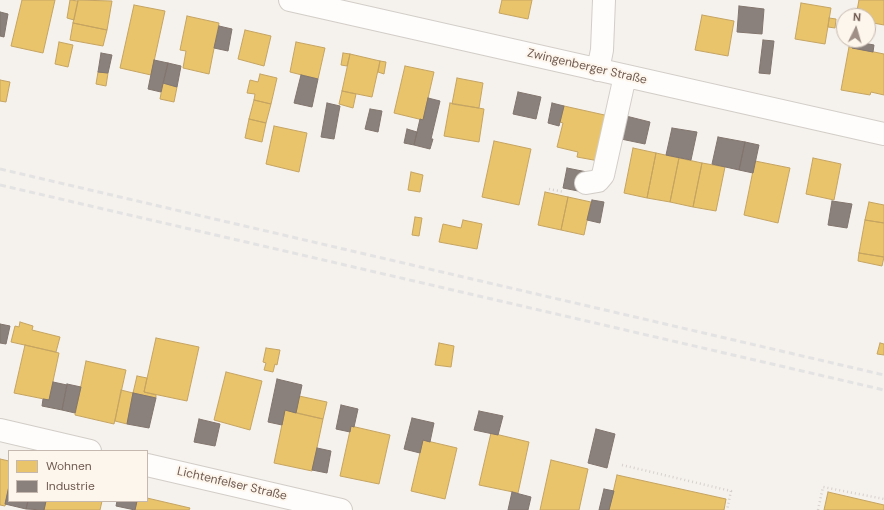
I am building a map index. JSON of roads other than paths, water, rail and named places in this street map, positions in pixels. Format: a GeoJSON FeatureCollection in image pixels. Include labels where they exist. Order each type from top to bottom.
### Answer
{"type":"FeatureCollection","features":[{"type":"Feature","properties":{"kind":"street","name":"Zwingenberger Straße"},"geometry":{"type":"LineString","coordinates":[[290,0],[884,134]]}},
{"type":"Feature","properties":{"kind":"street"},"geometry":{"type":"LineString","coordinates":[[598,70],[602,50],[604,0]]}},
{"type":"Feature","properties":{"kind":"street"},"geometry":{"type":"LineString","coordinates":[[586,183],[598,181],[603,175],[625,76]]}},
{"type":"Feature","properties":{"kind":"street"},"geometry":{"type":"LineString","coordinates":[[0,430],[86,450]]}},
{"type":"Feature","properties":{"kind":"street","name":"Lichtenfelser Straße"},"geometry":{"type":"LineString","coordinates":[[148,464],[328,508]]}},
{"type":"Feature","properties":{"kind":"railway"},"geometry":{"type":"LineString","coordinates":[[0,169],[884,375]]}},
{"type":"Feature","properties":{"kind":"railway"},"geometry":{"type":"LineString","coordinates":[[0,185],[884,390]]}}]}
